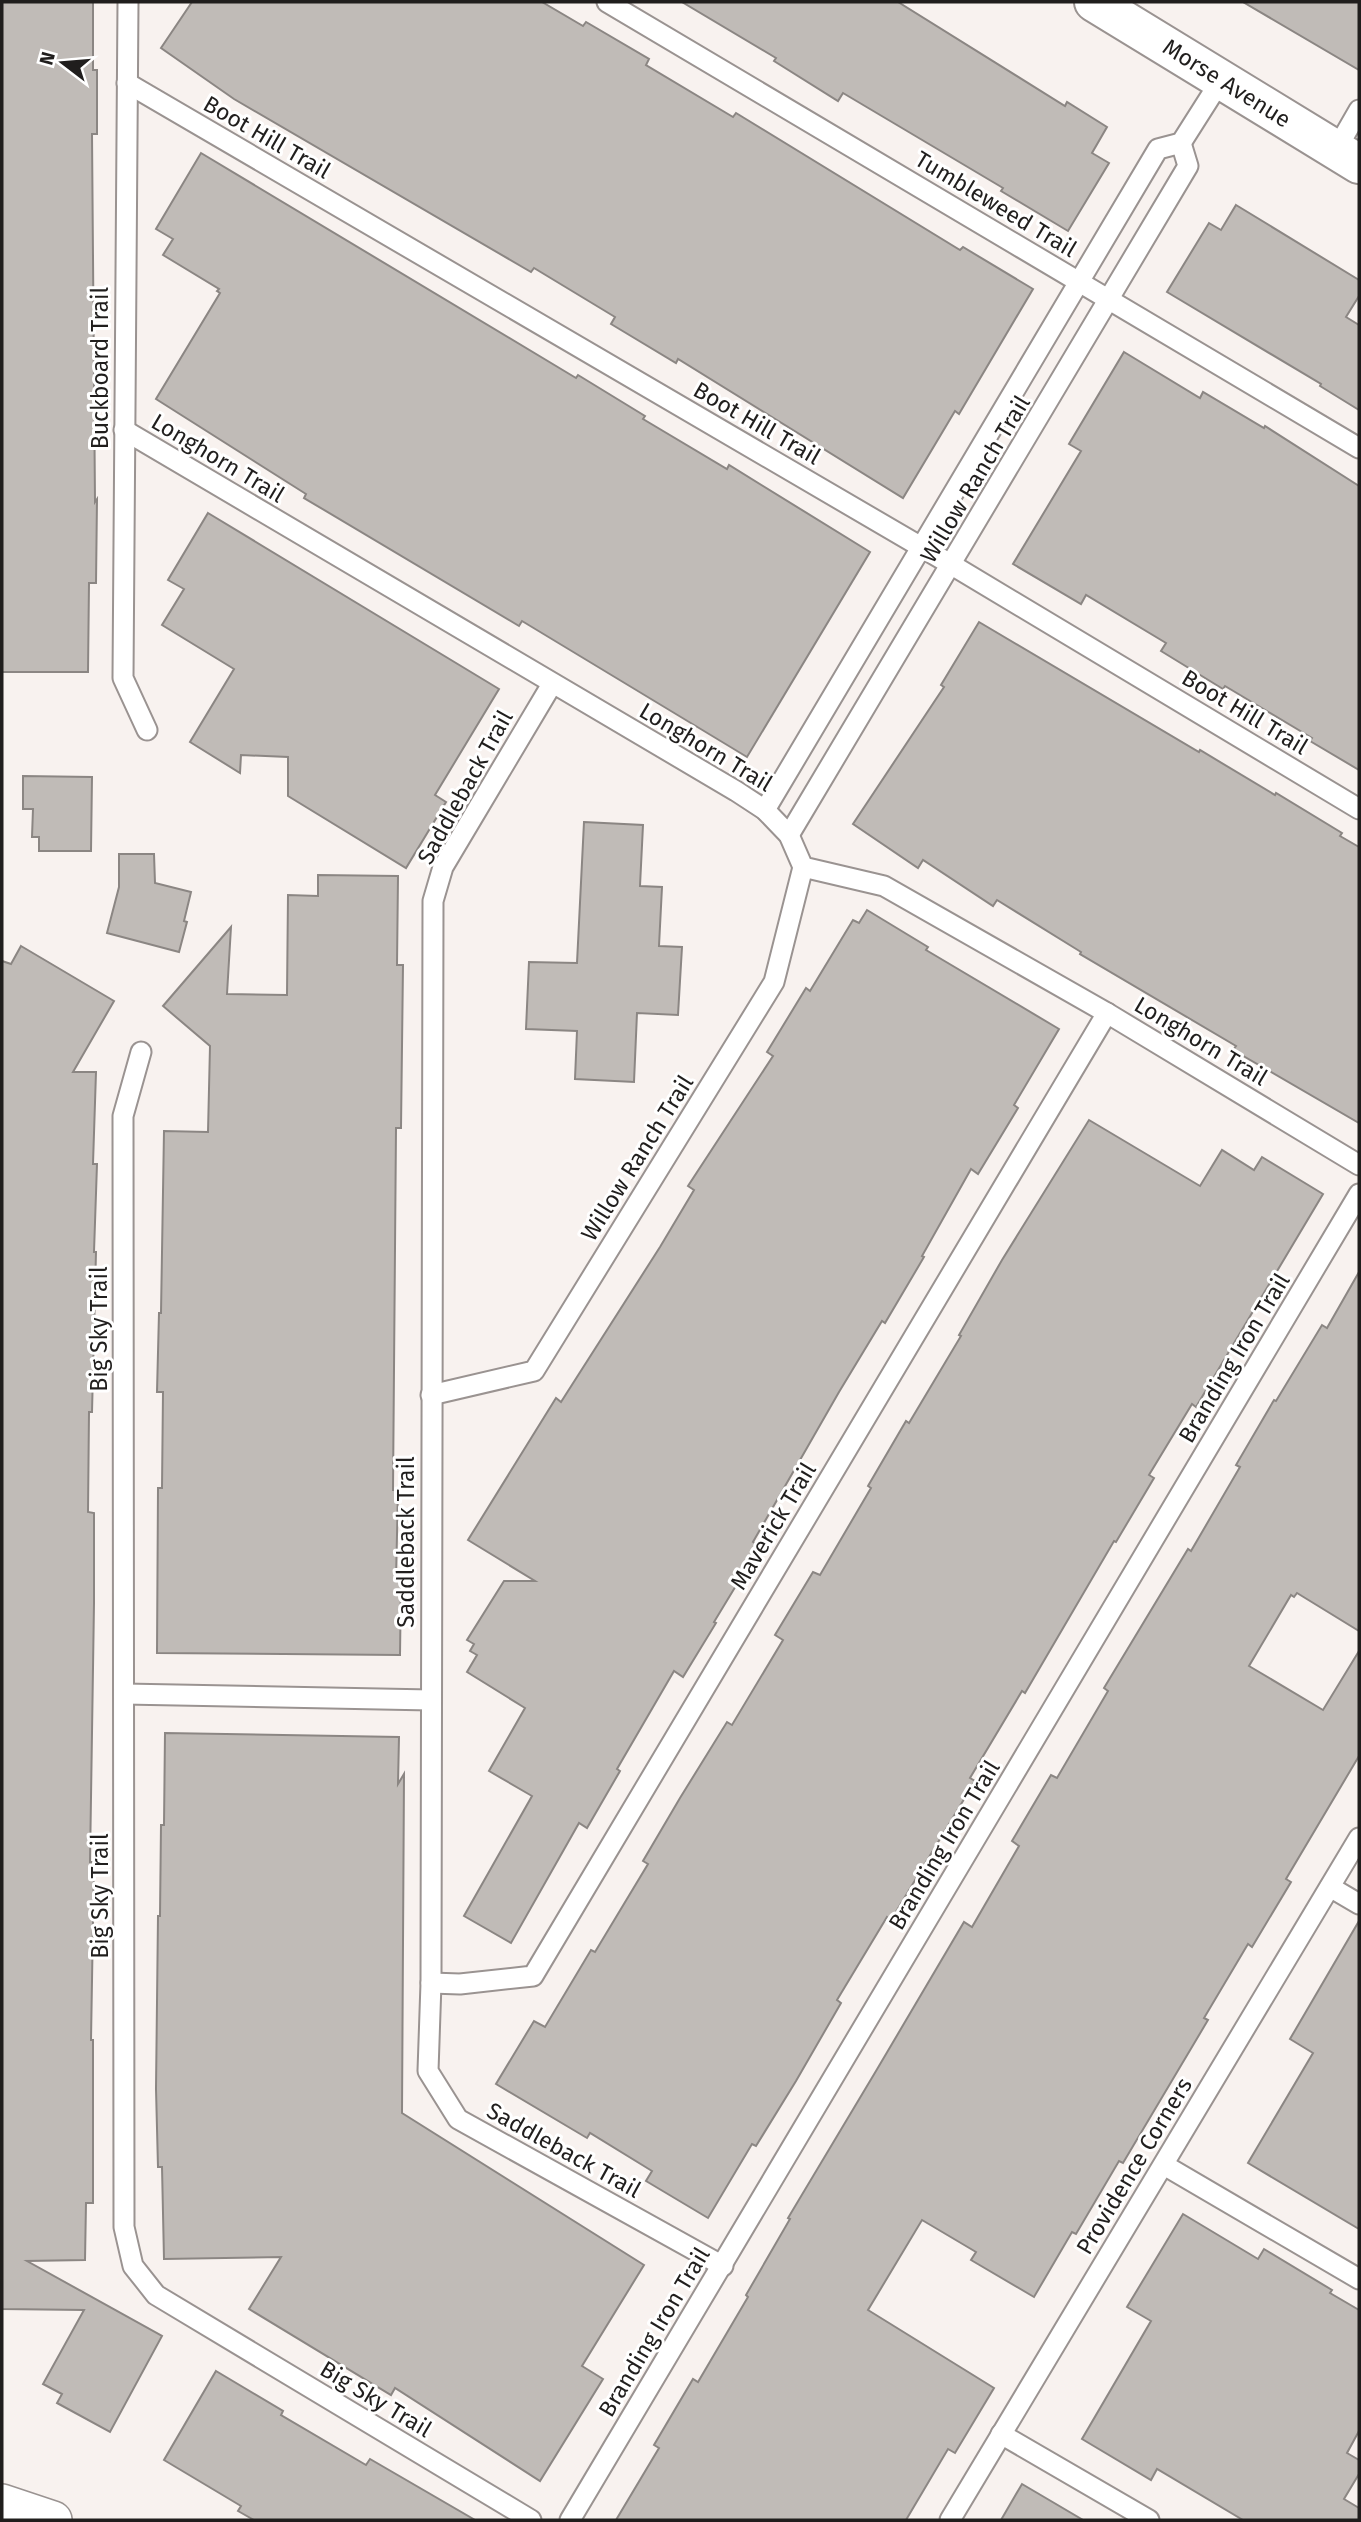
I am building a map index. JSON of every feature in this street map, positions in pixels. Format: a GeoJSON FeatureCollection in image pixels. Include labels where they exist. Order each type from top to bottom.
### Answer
{"type":"FeatureCollection","features":[{"type":"Feature","properties":{"kind":"street","name":"Morse Avenue"},"geometry":{"type":"LineString","coordinates":[[1094,2],[1348,157]]}},
{"type":"Feature","properties":{"kind":"street"},"geometry":{"type":"LineString","coordinates":[[2,2503],[53,2520]]}},
{"type":"Feature","properties":{"kind":"lane","name":"Buckboard Trail"},"geometry":{"type":"LineString","coordinates":[[128,2],[122,678],[146,730]]}},
{"type":"Feature","properties":{"kind":"lane","name":"Tumbleweed Trail"},"geometry":{"type":"LineString","coordinates":[[607,2],[1359,448]]}},
{"type":"Feature","properties":{"kind":"lane","name":"Willow Ranch Trail"},"geometry":{"type":"LineString","coordinates":[[765,810],[1158,149],[1181,143],[1221,80]]}},
{"type":"Feature","properties":{"kind":"lane","name":"Boot Hill Trail"},"geometry":{"type":"LineString","coordinates":[[127,83],[952,565],[1359,809]]}},
{"type":"Feature","properties":{"kind":"lane"},"geometry":{"type":"LineString","coordinates":[[1348,157],[1359,110]]}},
{"type":"Feature","properties":{"kind":"lane","name":"Willow Ranch Trail"},"geometry":{"type":"LineString","coordinates":[[789,835],[1188,166],[1181,143]]}},
{"type":"Feature","properties":{"kind":"lane","name":"Longhorn Trail"},"geometry":{"type":"LineString","coordinates":[[124,430],[736,791],[765,810],[789,835],[803,867],[884,886],[1107,1013],[1359,1165]]}},
{"type":"Feature","properties":{"kind":"lane","name":"Saddleback Trail"},"geometry":{"type":"LineString","coordinates":[[552,684],[443,867],[433,901],[431,1983],[428,2071],[458,2119],[723,2266]]}},
{"type":"Feature","properties":{"kind":"lane","name":"Willow Ranch Trail"},"geometry":{"type":"LineString","coordinates":[[431,1395],[534,1371],[774,982],[803,867]]}},
{"type":"Feature","properties":{"kind":"lane","name":"Maverick Trail"},"geometry":{"type":"LineString","coordinates":[[431,1983],[460,1984],[533,1976],[1107,1013]]}},
{"type":"Feature","properties":{"kind":"lane","name":"Big Sky Trail"},"geometry":{"type":"LineString","coordinates":[[141,1052],[123,1116],[124,2227],[133,2266],[156,2295],[531,2520]]}},
{"type":"Feature","properties":{"kind":"lane","name":"Branding Iron Trail"},"geometry":{"type":"LineString","coordinates":[[570,2520],[1359,1194]]}},
{"type":"Feature","properties":{"kind":"lane"},"geometry":{"type":"LineString","coordinates":[[124,1694],[431,1700]]}},
{"type":"Feature","properties":{"kind":"lane","name":"Providence Corners"},"geometry":{"type":"LineString","coordinates":[[950,2520],[1359,1838]]}},
{"type":"Feature","properties":{"kind":"lane"},"geometry":{"type":"LineString","coordinates":[[1330,1886],[1359,1904]]}},
{"type":"Feature","properties":{"kind":"lane"},"geometry":{"type":"LineString","coordinates":[[1164,2165],[1359,2279]]}},
{"type":"Feature","properties":{"kind":"lane"},"geometry":{"type":"LineString","coordinates":[[1001,2434],[1149,2520]]}},
{"type":"Feature","properties":{"kind":"building"},"geometry":{"type":"Polygon","coordinates":[[[2,2],[93,2],[93,70],[97,70],[97,134],[92,134],[95,502],[97,499],[96,583],[89,583],[88,672],[2,672],[2,2]]]}},
{"type":"Feature","properties":{"kind":"building"},"geometry":{"type":"Polygon","coordinates":[[[192,2],[542,2],[583,26],[586,22],[649,59],[646,65],[733,117],[736,113],[960,250],[963,247],[1033,289],[959,414],[955,411],[903,498],[678,359],[676,363],[611,324],[615,317],[534,268],[531,272],[234,99],[161,48],[192,2]]]}},
{"type":"Feature","properties":{"kind":"building"},"geometry":{"type":"Polygon","coordinates":[[[682,2],[898,2],[1065,106],[1067,102],[1107,127],[1092,153],[1109,163],[1068,231],[1001,191],[1003,188],[843,93],[838,101],[774,61],[776,58],[682,2]]]}},
{"type":"Feature","properties":{"kind":"building"},"geometry":{"type":"Polygon","coordinates":[[[1243,2],[1359,2],[1359,70],[1243,2]]]}},
{"type":"Feature","properties":{"kind":"building"},"geometry":{"type":"Polygon","coordinates":[[[201,153],[576,378],[578,375],[645,416],[643,419],[727,469],[729,465],[870,552],[747,757],[522,621],[519,626],[304,498],[306,494],[156,399],[220,293],[217,291],[219,289],[163,255],[173,239],[156,229],[201,153]]]}},
{"type":"Feature","properties":{"kind":"building"},"geometry":{"type":"Polygon","coordinates":[[[1236,205],[1359,280],[1359,296],[1346,317],[1359,325],[1359,410],[1320,386],[1321,384],[1167,292],[1209,223],[1221,230],[1236,205]]]}},
{"type":"Feature","properties":{"kind":"building"},"geometry":{"type":"Polygon","coordinates":[[[1124,352],[1200,398],[1203,392],[1264,428],[1265,426],[1359,486],[1359,770],[1310,741],[1312,738],[1161,651],[1166,643],[1086,595],[1081,604],[1013,564],[1081,451],[1069,444],[1124,352]]]}},
{"type":"Feature","properties":{"kind":"building"},"geometry":{"type":"Polygon","coordinates":[[[208,513],[499,689],[435,795],[446,802],[406,868],[288,796],[288,757],[241,755],[240,773],[190,742],[234,669],[162,625],[184,589],[168,580],[208,513]]]}},
{"type":"Feature","properties":{"kind":"building"},"geometry":{"type":"Polygon","coordinates":[[[979,622],[1199,752],[1200,750],[1275,795],[1276,793],[1342,833],[1340,836],[1359,847],[1359,1123],[1233,1050],[1236,1046],[1080,954],[1081,952],[997,900],[993,906],[923,860],[918,868],[853,824],[944,687],[941,685],[979,622]]]}},
{"type":"Feature","properties":{"kind":"building"},"geometry":{"type":"Polygon","coordinates":[[[23,776],[92,777],[91,851],[39,851],[39,837],[32,837],[33,809],[23,809],[23,776]]]}},
{"type":"Feature","properties":{"kind":"building"},"geometry":{"type":"Polygon","coordinates":[[[584,822],[643,825],[640,886],[662,887],[659,946],[682,947],[678,1015],[637,1013],[634,1082],[575,1079],[577,1031],[526,1029],[529,962],[577,963],[584,822]]]}},
{"type":"Feature","properties":{"kind":"building"},"geometry":{"type":"Polygon","coordinates":[[[119,854],[154,854],[155,883],[191,892],[179,952],[107,933],[119,887],[119,854]]]}},
{"type":"Feature","properties":{"kind":"building"},"geometry":{"type":"Polygon","coordinates":[[[318,875],[398,876],[397,965],[403,965],[401,1128],[396,1128],[393,1490],[398,1490],[396,1580],[401,1580],[400,1655],[157,1653],[158,1488],[162,1488],[163,1392],[157,1392],[164,1131],[208,1132],[210,1046],[163,1006],[231,927],[227,994],[287,995],[288,895],[318,896],[318,875]]]}},
{"type":"Feature","properties":{"kind":"building"},"geometry":{"type":"Polygon","coordinates":[[[867,910],[928,947],[926,950],[1059,1029],[1014,1105],[1018,1108],[978,1174],[971,1169],[885,1323],[882,1321],[839,1392],[753,1542],[760,1546],[714,1622],[716,1623],[683,1677],[674,1671],[617,1769],[620,1771],[587,1828],[579,1823],[511,1943],[464,1916],[532,1796],[489,1771],[525,1708],[467,1672],[477,1655],[470,1651],[474,1644],[467,1640],[504,1581],[535,1581],[468,1540],[556,1398],[561,1402],[660,1247],[694,1190],[688,1186],[773,1056],[767,1052],[806,988],[810,991],[853,920],[859,923],[867,910]]]}},
{"type":"Feature","properties":{"kind":"building"},"geometry":{"type":"Polygon","coordinates":[[[21,946],[114,1001],[73,1072],[96,1072],[93,1164],[97,1164],[96,1252],[88,1512],[94,1513],[90,1862],[94,1862],[91,2040],[93,2203],[86,2203],[85,2260],[27,2261],[162,2336],[110,2432],[57,2403],[62,2394],[43,2384],[84,2310],[2,2309],[2,961],[11,964],[21,946]]]}},
{"type":"Feature","properties":{"kind":"building"},"geometry":{"type":"Polygon","coordinates":[[[1089,1120],[1200,1186],[1222,1150],[1254,1170],[1262,1157],[1323,1194],[1196,1407],[1192,1404],[1149,1475],[1154,1478],[1025,1693],[1022,1691],[970,1778],[975,1781],[891,1920],[887,1917],[837,2000],[841,2003],[796,2081],[756,2146],[752,2144],[708,2218],[646,2181],[652,2171],[590,2133],[587,2138],[496,2084],[534,2021],[545,2027],[591,1950],[595,1952],[648,1864],[643,1861],[680,1798],[727,1722],[732,1725],[783,1640],[775,1635],[813,1572],[820,1575],[871,1488],[868,1486],[906,1421],[909,1423],[1002,1260],[1089,1120]]]}},
{"type":"Feature","properties":{"kind":"building"},"geometry":{"type":"Polygon","coordinates":[[[1359,1272],[1359,1631],[1297,1593],[1294,1597],[1291,1595],[1249,1666],[1323,1710],[1359,1651],[1359,1756],[1286,1879],[1291,1882],[1252,1947],[1248,1944],[1204,2018],[1208,2020],[1123,2163],[1119,2161],[1076,2234],[1072,2232],[1034,2297],[971,2260],[976,2252],[922,2220],[868,2310],[994,2388],[955,2453],[948,2449],[906,2520],[616,2520],[659,2448],[654,2445],[693,2379],[698,2382],[748,2297],[746,2295],[790,2219],[788,2218],[964,1922],[972,1927],[1019,1846],[1012,1841],[1051,1775],[1057,1778],[1108,1691],[1104,1688],[1188,1549],[1191,1551],[1240,1467],[1236,1465],[1274,1400],[1276,1401],[1322,1325],[1327,1328],[1359,1272]]]}},
{"type":"Feature","properties":{"kind":"building"},"geometry":{"type":"Polygon","coordinates":[[[165,1733],[399,1737],[398,1784],[404,1774],[402,2113],[644,2265],[582,2366],[603,2379],[540,2481],[395,2388],[391,2395],[249,2309],[281,2257],[164,2259],[162,2167],[158,2167],[156,2089],[158,1916],[161,1825],[164,1825],[165,1733]]]}},
{"type":"Feature","properties":{"kind":"building"},"geometry":{"type":"Polygon","coordinates":[[[1359,1921],[1359,2229],[1248,2163],[1313,2053],[1290,2039],[1359,1921]]]}},
{"type":"Feature","properties":{"kind":"building"},"geometry":{"type":"Polygon","coordinates":[[[1183,2214],[1258,2259],[1264,2249],[1332,2290],[1330,2293],[1359,2310],[1359,2431],[1347,2453],[1359,2460],[1359,2474],[1344,2499],[1359,2508],[1359,2520],[1243,2520],[1157,2469],[1151,2480],[1082,2439],[1151,2321],[1127,2307],[1183,2214]]]}},
{"type":"Feature","properties":{"kind":"building"},"geometry":{"type":"Polygon","coordinates":[[[216,2371],[283,2411],[281,2415],[366,2465],[370,2459],[475,2520],[254,2520],[238,2511],[241,2506],[164,2460],[216,2371]]]}},
{"type":"Feature","properties":{"kind":"building"},"geometry":{"type":"Polygon","coordinates":[[[1022,2484],[1083,2520],[1001,2520],[1022,2484]]]}}]}
